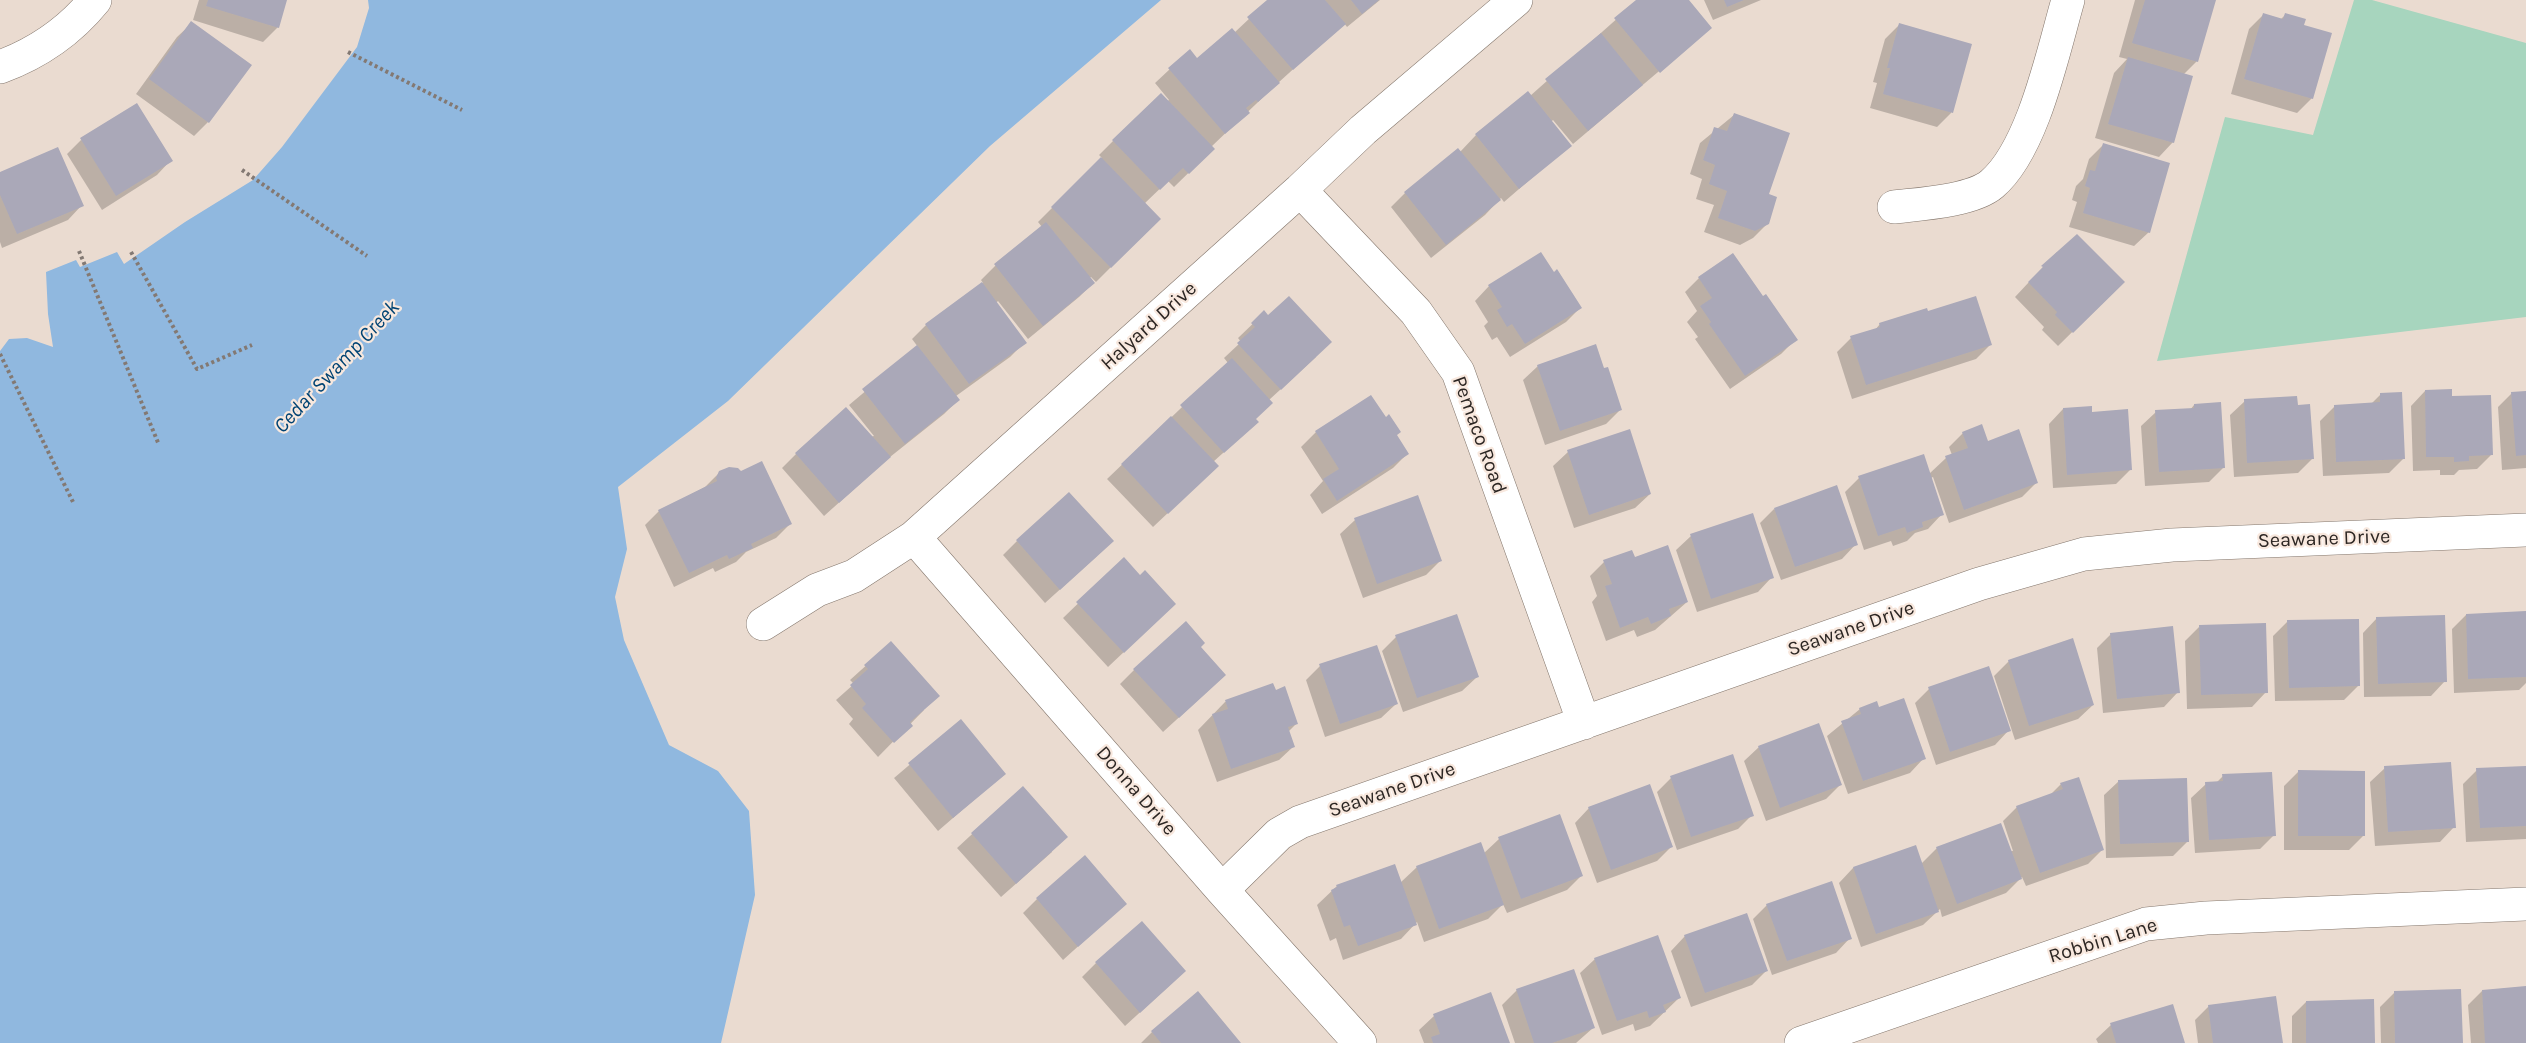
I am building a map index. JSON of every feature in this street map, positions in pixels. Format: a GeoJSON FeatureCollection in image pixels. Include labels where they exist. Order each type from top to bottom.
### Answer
{"type":"FeatureCollection","features":[{"type":"Feature","properties":{"kind":"street"},"geometry":{"type":"LineString","coordinates":[[0,67],[28,57],[68,29],[95,0]]}},
{"type":"Feature","properties":{"kind":"street","name":"Halyard Drive"},"geometry":{"type":"LineString","coordinates":[[763,624],[817,590],[854,576],[914,537],[1300,190],[1363,130],[1516,0]]}},
{"type":"Feature","properties":{"kind":"street"},"geometry":{"type":"LineString","coordinates":[[1894,207],[1971,194],[1991,185],[2004,170],[2034,118],[2067,0]]}},
{"type":"Feature","properties":{"kind":"street","name":"Pemaco Road"},"geometry":{"type":"LineString","coordinates":[[1300,190],[1416,312],[1458,372],[1584,723]]}},
{"type":"Feature","properties":{"kind":"street","name":"Seawane Drive"},"geometry":{"type":"LineString","coordinates":[[1222,890],[1279,834],[1300,822],[1979,584],[2084,554],[2172,545],[2526,530]]}},
{"type":"Feature","properties":{"kind":"street","name":"Donna Drive"},"geometry":{"type":"LineString","coordinates":[[914,537],[1222,890],[1360,1043]]}},
{"type":"Feature","properties":{"kind":"street","name":"Robbin Lane"},"geometry":{"type":"LineString","coordinates":[[1801,1043],[2146,924],[2206,918],[2526,904]]}},
{"type":"Feature","properties":{"kind":"path"},"geometry":{"type":"LineString","coordinates":[[348,52],[462,110]]}},
{"type":"Feature","properties":{"kind":"path"},"geometry":{"type":"LineString","coordinates":[[242,170],[367,255]]}},
{"type":"Feature","properties":{"kind":"path"},"geometry":{"type":"LineString","coordinates":[[79,251],[159,445]]}},
{"type":"Feature","properties":{"kind":"path"},"geometry":{"type":"LineString","coordinates":[[130,252],[196,369],[252,345]]}},
{"type":"Feature","properties":{"kind":"path"},"geometry":{"type":"LineString","coordinates":[[0,354],[73,502]]}},
{"type":"Feature","properties":{"kind":"green space"},"geometry":{"type":"Polygon","coordinates":[[[2354,0],[2372,0],[2526,43],[2526,317],[2157,361],[2225,117],[2313,135],[2354,0]]]}},
{"type":"Feature","properties":{"kind":"water","name":"Cedar Swamp Creek"},"geometry":{"type":"Polygon","coordinates":[[[368,0],[1161,0],[990,146],[728,401],[618,487],[627,549],[615,597],[624,640],[669,745],[718,771],[749,811],[755,895],[721,1043],[0,1043],[0,351],[9,339],[27,338],[53,347],[48,314],[46,272],[76,260],[80,267],[117,252],[124,264],[185,222],[253,180],[282,147],[357,47],[369,8],[368,0]]]}},
{"type":"Feature","properties":{"kind":"building"},"geometry":{"type":"Polygon","coordinates":[[[208,0],[287,0],[279,28],[206,6],[208,0]]]}},
{"type":"Feature","properties":{"kind":"building"},"geometry":{"type":"Polygon","coordinates":[[[1267,0],[1325,0],[1346,24],[1293,70],[1247,17],[1267,0]]]}},
{"type":"Feature","properties":{"kind":"building"},"geometry":{"type":"Polygon","coordinates":[[[1351,0],[1379,0],[1362,14],[1351,0]]]}},
{"type":"Feature","properties":{"kind":"building"},"geometry":{"type":"Polygon","coordinates":[[[1636,0],[1689,0],[1712,28],[1660,73],[1614,18],[1636,0]]]}},
{"type":"Feature","properties":{"kind":"building"},"geometry":{"type":"Polygon","coordinates":[[[1724,0],[1744,0],[1727,7],[1724,0]]]}},
{"type":"Feature","properties":{"kind":"building"},"geometry":{"type":"Polygon","coordinates":[[[2145,0],[2216,0],[2198,62],[2132,43],[2145,0]]]}},
{"type":"Feature","properties":{"kind":"building"},"geometry":{"type":"Polygon","coordinates":[[[2263,13],[2283,19],[2285,13],[2306,19],[2304,25],[2332,33],[2313,99],[2244,79],[2263,13]]]}},
{"type":"Feature","properties":{"kind":"building"},"geometry":{"type":"Polygon","coordinates":[[[191,21],[252,65],[209,123],[149,79],[191,21]]]}},
{"type":"Feature","properties":{"kind":"building"},"geometry":{"type":"Polygon","coordinates":[[[1899,23],[1972,44],[1953,113],[1883,94],[1890,68],[1887,68],[1899,23]]]}},
{"type":"Feature","properties":{"kind":"building"},"geometry":{"type":"Polygon","coordinates":[[[1232,28],[1280,83],[1258,102],[1256,100],[1246,108],[1250,113],[1225,134],[1168,68],[1190,49],[1197,58],[1232,28]]]}},
{"type":"Feature","properties":{"kind":"building"},"geometry":{"type":"Polygon","coordinates":[[[1601,33],[1643,85],[1588,131],[1545,79],[1601,33]]]}},
{"type":"Feature","properties":{"kind":"building"},"geometry":{"type":"Polygon","coordinates":[[[2128,57],[2193,76],[2174,143],[2108,124],[2128,57]]]}},
{"type":"Feature","properties":{"kind":"building"},"geometry":{"type":"Polygon","coordinates":[[[1528,91],[1572,146],[1519,189],[1475,134],[1528,91]]]}},
{"type":"Feature","properties":{"kind":"building"},"geometry":{"type":"Polygon","coordinates":[[[1161,93],[1215,149],[1189,174],[1183,168],[1160,190],[1112,140],[1161,93]]]}},
{"type":"Feature","properties":{"kind":"building"},"geometry":{"type":"Polygon","coordinates":[[[137,103],[173,161],[116,196],[80,138],[137,103]]]}},
{"type":"Feature","properties":{"kind":"building"},"geometry":{"type":"Polygon","coordinates":[[[1734,113],[1790,133],[1769,194],[1777,197],[1769,224],[1755,231],[1718,218],[1727,191],[1709,184],[1715,165],[1703,160],[1714,127],[1727,131],[1734,113]]]}},
{"type":"Feature","properties":{"kind":"building"},"geometry":{"type":"Polygon","coordinates":[[[2103,143],[2170,163],[2150,233],[2083,213],[2090,188],[2085,186],[2090,170],[2095,171],[2103,143]]]}},
{"type":"Feature","properties":{"kind":"building"},"geometry":{"type":"Polygon","coordinates":[[[58,147],[84,206],[17,234],[0,195],[0,172],[58,147]]]}},
{"type":"Feature","properties":{"kind":"building"},"geometry":{"type":"Polygon","coordinates":[[[1458,148],[1501,200],[1446,245],[1404,192],[1458,148]]]}},
{"type":"Feature","properties":{"kind":"building"},"geometry":{"type":"Polygon","coordinates":[[[1101,157],[1161,219],[1111,268],[1051,207],[1101,157]]]}},
{"type":"Feature","properties":{"kind":"building"},"geometry":{"type":"Polygon","coordinates":[[[1046,222],[1095,283],[1043,326],[994,264],[1046,222]]]}},
{"type":"Feature","properties":{"kind":"building"},"geometry":{"type":"Polygon","coordinates":[[[2077,234],[2125,282],[2073,333],[2055,315],[2057,312],[2028,282],[2043,267],[2041,266],[2077,234]]]}},
{"type":"Feature","properties":{"kind":"building"},"geometry":{"type":"Polygon","coordinates":[[[1541,252],[1554,272],[1557,269],[1582,308],[1525,344],[1512,324],[1507,327],[1497,310],[1502,307],[1488,285],[1541,252]]]}},
{"type":"Feature","properties":{"kind":"building"},"geometry":{"type":"Polygon","coordinates":[[[1733,253],[1763,296],[1766,294],[1798,340],[1745,376],[1709,324],[1711,322],[1700,306],[1712,298],[1698,277],[1733,253]]]}},
{"type":"Feature","properties":{"kind":"building"},"geometry":{"type":"Polygon","coordinates":[[[982,282],[1027,343],[969,384],[925,324],[982,282]]]}},
{"type":"Feature","properties":{"kind":"building"},"geometry":{"type":"Polygon","coordinates":[[[1289,296],[1332,342],[1281,390],[1237,343],[1255,327],[1251,323],[1264,310],[1268,315],[1289,296]]]}},
{"type":"Feature","properties":{"kind":"building"},"geometry":{"type":"Polygon","coordinates":[[[1976,296],[1992,345],[1866,385],[1850,336],[1880,327],[1879,323],[1976,296]]]}},
{"type":"Feature","properties":{"kind":"building"},"geometry":{"type":"Polygon","coordinates":[[[1596,344],[1604,368],[1608,367],[1622,410],[1560,431],[1537,365],[1596,344]]]}},
{"type":"Feature","properties":{"kind":"building"},"geometry":{"type":"Polygon","coordinates":[[[917,345],[960,400],[905,444],[862,389],[917,345]]]}},
{"type":"Feature","properties":{"kind":"building"},"geometry":{"type":"Polygon","coordinates":[[[1232,358],[1273,403],[1256,419],[1259,422],[1224,453],[1180,405],[1232,358]]]}},
{"type":"Feature","properties":{"kind":"building"},"geometry":{"type":"Polygon","coordinates":[[[2452,389],[2452,396],[2491,395],[2493,455],[2469,456],[2469,461],[2454,462],[2454,457],[2426,457],[2425,390],[2452,389]]]}},
{"type":"Feature","properties":{"kind":"building"},"geometry":{"type":"Polygon","coordinates":[[[2526,391],[2526,455],[2516,456],[2511,392],[2526,391]]]}},
{"type":"Feature","properties":{"kind":"building"},"geometry":{"type":"Polygon","coordinates":[[[2402,392],[2405,459],[2336,462],[2334,405],[2380,402],[2380,393],[2402,392]]]}},
{"type":"Feature","properties":{"kind":"building"},"geometry":{"type":"Polygon","coordinates":[[[1371,395],[1386,417],[1389,414],[1401,432],[1397,435],[1409,454],[1337,501],[1323,479],[1339,469],[1315,431],[1371,395]]]}},
{"type":"Feature","properties":{"kind":"building"},"geometry":{"type":"Polygon","coordinates":[[[2297,396],[2298,405],[2310,404],[2314,459],[2247,463],[2244,399],[2297,396]]]}},
{"type":"Feature","properties":{"kind":"building"},"geometry":{"type":"Polygon","coordinates":[[[2221,402],[2225,468],[2159,472],[2155,410],[2194,408],[2194,404],[2221,402]]]}},
{"type":"Feature","properties":{"kind":"building"},"geometry":{"type":"Polygon","coordinates":[[[2092,406],[2092,412],[2128,409],[2132,470],[2067,475],[2063,408],[2092,406]]]}},
{"type":"Feature","properties":{"kind":"building"},"geometry":{"type":"Polygon","coordinates":[[[846,407],[891,457],[839,503],[795,453],[846,407]]]}},
{"type":"Feature","properties":{"kind":"building"},"geometry":{"type":"Polygon","coordinates":[[[1171,416],[1219,466],[1168,514],[1121,464],[1171,416]]]}},
{"type":"Feature","properties":{"kind":"building"},"geometry":{"type":"Polygon","coordinates":[[[1982,424],[1988,441],[2019,429],[2038,483],[1964,510],[1945,456],[1968,448],[1962,432],[1982,424]]]}},
{"type":"Feature","properties":{"kind":"building"},"geometry":{"type":"Polygon","coordinates":[[[1630,429],[1651,494],[1589,515],[1567,450],[1630,429]]]}},
{"type":"Feature","properties":{"kind":"building"},"geometry":{"type":"Polygon","coordinates":[[[1924,454],[1944,515],[1922,522],[1923,527],[1907,533],[1905,527],[1878,536],[1858,476],[1924,454]]]}},
{"type":"Feature","properties":{"kind":"building"},"geometry":{"type":"Polygon","coordinates":[[[762,461],[792,524],[751,544],[753,548],[729,559],[727,555],[689,573],[658,510],[717,481],[719,471],[729,467],[738,468],[741,471],[762,461]]]}},
{"type":"Feature","properties":{"kind":"building"},"geometry":{"type":"Polygon","coordinates":[[[1837,485],[1858,545],[1795,567],[1774,508],[1837,485]]]}},
{"type":"Feature","properties":{"kind":"building"},"geometry":{"type":"Polygon","coordinates":[[[1069,492],[1114,541],[1060,590],[1016,540],[1069,492]]]}},
{"type":"Feature","properties":{"kind":"building"},"geometry":{"type":"Polygon","coordinates":[[[1418,495],[1442,561],[1377,584],[1354,518],[1418,495]]]}},
{"type":"Feature","properties":{"kind":"building"},"geometry":{"type":"Polygon","coordinates":[[[1753,513],[1774,578],[1711,599],[1690,534],[1753,513]]]}},
{"type":"Feature","properties":{"kind":"building"},"geometry":{"type":"Polygon","coordinates":[[[1668,545],[1688,602],[1669,609],[1671,616],[1651,624],[1648,617],[1620,628],[1605,586],[1612,584],[1603,560],[1632,550],[1635,557],[1668,545]]]}},
{"type":"Feature","properties":{"kind":"building"},"geometry":{"type":"Polygon","coordinates":[[[1124,557],[1140,575],[1145,570],[1176,604],[1124,653],[1076,602],[1124,557]]]}},
{"type":"Feature","properties":{"kind":"building"},"geometry":{"type":"Polygon","coordinates":[[[2526,611],[2526,677],[2468,679],[2466,614],[2526,611]]]}},
{"type":"Feature","properties":{"kind":"building"},"geometry":{"type":"Polygon","coordinates":[[[1457,614],[1479,677],[1417,698],[1395,635],[1457,614]]]}},
{"type":"Feature","properties":{"kind":"building"},"geometry":{"type":"Polygon","coordinates":[[[2445,615],[2447,682],[2378,684],[2376,617],[2445,615]]]}},
{"type":"Feature","properties":{"kind":"building"},"geometry":{"type":"Polygon","coordinates":[[[2359,619],[2360,686],[2289,688],[2287,620],[2359,619]]]}},
{"type":"Feature","properties":{"kind":"building"},"geometry":{"type":"Polygon","coordinates":[[[1186,621],[1205,643],[1201,647],[1226,675],[1179,718],[1133,669],[1186,621]]]}},
{"type":"Feature","properties":{"kind":"building"},"geometry":{"type":"Polygon","coordinates":[[[2266,623],[2268,693],[2201,695],[2199,625],[2266,623]]]}},
{"type":"Feature","properties":{"kind":"building"},"geometry":{"type":"Polygon","coordinates":[[[2173,626],[2180,693],[2117,699],[2110,633],[2173,626]]]}},
{"type":"Feature","properties":{"kind":"building"},"geometry":{"type":"Polygon","coordinates":[[[2073,638],[2094,705],[2029,726],[2008,660],[2073,638]]]}},
{"type":"Feature","properties":{"kind":"building"},"geometry":{"type":"Polygon","coordinates":[[[891,641],[940,696],[910,722],[913,726],[894,743],[862,708],[866,704],[850,685],[868,669],[864,665],[891,641]]]}},
{"type":"Feature","properties":{"kind":"building"},"geometry":{"type":"Polygon","coordinates":[[[1377,645],[1398,704],[1340,724],[1319,664],[1377,645]]]}},
{"type":"Feature","properties":{"kind":"building"},"geometry":{"type":"Polygon","coordinates":[[[1989,666],[2011,731],[1950,752],[1928,687],[1989,666]]]}},
{"type":"Feature","properties":{"kind":"building"},"geometry":{"type":"Polygon","coordinates":[[[1273,683],[1276,690],[1285,686],[1298,724],[1288,727],[1295,747],[1231,769],[1212,714],[1228,709],[1225,700],[1273,683]]]}},
{"type":"Feature","properties":{"kind":"building"},"geometry":{"type":"Polygon","coordinates":[[[1904,698],[1926,759],[1863,781],[1841,721],[1861,714],[1859,708],[1877,701],[1879,707],[1904,698]]]}},
{"type":"Feature","properties":{"kind":"building"},"geometry":{"type":"Polygon","coordinates":[[[961,719],[1006,774],[953,818],[908,763],[961,719]]]}},
{"type":"Feature","properties":{"kind":"building"},"geometry":{"type":"Polygon","coordinates":[[[1819,723],[1842,785],[1780,808],[1758,746],[1819,723]]]}},
{"type":"Feature","properties":{"kind":"building"},"geometry":{"type":"Polygon","coordinates":[[[1733,754],[1754,816],[1691,837],[1670,776],[1733,754]]]}},
{"type":"Feature","properties":{"kind":"building"},"geometry":{"type":"Polygon","coordinates":[[[2451,762],[2456,828],[2388,832],[2384,766],[2451,762]]]}},
{"type":"Feature","properties":{"kind":"building"},"geometry":{"type":"Polygon","coordinates":[[[2526,766],[2526,826],[2480,828],[2476,768],[2526,766]]]}},
{"type":"Feature","properties":{"kind":"building"},"geometry":{"type":"Polygon","coordinates":[[[2298,770],[2365,771],[2365,836],[2298,836],[2298,770]]]}},
{"type":"Feature","properties":{"kind":"building"},"geometry":{"type":"Polygon","coordinates":[[[2272,772],[2276,836],[2209,840],[2205,782],[2223,781],[2222,774],[2272,772]]]}},
{"type":"Feature","properties":{"kind":"building"},"geometry":{"type":"Polygon","coordinates":[[[2079,777],[2104,850],[2040,873],[2016,806],[2063,789],[2060,783],[2079,777]]]}},
{"type":"Feature","properties":{"kind":"building"},"geometry":{"type":"Polygon","coordinates":[[[2187,778],[2189,842],[2120,844],[2118,780],[2187,778]]]}},
{"type":"Feature","properties":{"kind":"building"},"geometry":{"type":"Polygon","coordinates":[[[1650,784],[1673,847],[1611,870],[1588,807],[1650,784]]]}},
{"type":"Feature","properties":{"kind":"building"},"geometry":{"type":"Polygon","coordinates":[[[1023,786],[1068,837],[1016,884],[971,833],[1023,786]]]}},
{"type":"Feature","properties":{"kind":"building"},"geometry":{"type":"Polygon","coordinates":[[[1560,814],[1583,876],[1521,899],[1498,837],[1560,814]]]}},
{"type":"Feature","properties":{"kind":"building"},"geometry":{"type":"Polygon","coordinates":[[[2001,823],[2022,879],[1957,904],[1936,847],[2001,823]]]}},
{"type":"Feature","properties":{"kind":"building"},"geometry":{"type":"Polygon","coordinates":[[[1481,842],[1504,905],[1439,929],[1416,866],[1481,842]]]}},
{"type":"Feature","properties":{"kind":"building"},"geometry":{"type":"Polygon","coordinates":[[[1916,845],[1939,912],[1876,934],[1853,867],[1916,845]]]}},
{"type":"Feature","properties":{"kind":"building"},"geometry":{"type":"Polygon","coordinates":[[[1085,855],[1127,904],[1078,947],[1036,898],[1085,855]]]}},
{"type":"Feature","properties":{"kind":"building"},"geometry":{"type":"Polygon","coordinates":[[[1395,864],[1417,925],[1358,946],[1350,925],[1344,927],[1331,890],[1337,887],[1336,885],[1395,864]]]}},
{"type":"Feature","properties":{"kind":"building"},"geometry":{"type":"Polygon","coordinates":[[[1832,881],[1852,939],[1787,961],[1766,904],[1832,881]]]}},
{"type":"Feature","properties":{"kind":"building"},"geometry":{"type":"Polygon","coordinates":[[[1747,913],[1768,971],[1705,993],[1684,935],[1747,913]]]}},
{"type":"Feature","properties":{"kind":"building"},"geometry":{"type":"Polygon","coordinates":[[[1142,921],[1186,971],[1140,1013],[1095,962],[1142,921]]]}},
{"type":"Feature","properties":{"kind":"building"},"geometry":{"type":"Polygon","coordinates":[[[1658,935],[1681,998],[1663,1005],[1666,1012],[1649,1018],[1647,1011],[1617,1021],[1594,958],[1658,935]]]}},
{"type":"Feature","properties":{"kind":"building"},"geometry":{"type":"Polygon","coordinates":[[[1574,969],[1595,1028],[1552,1043],[1534,1043],[1516,989],[1574,969]]]}},
{"type":"Feature","properties":{"kind":"building"},"geometry":{"type":"Polygon","coordinates":[[[2526,986],[2526,1043],[2485,1043],[2482,990],[2526,986]]]}},
{"type":"Feature","properties":{"kind":"building"},"geometry":{"type":"Polygon","coordinates":[[[2461,989],[2463,1043],[2395,1043],[2394,991],[2461,989]]]}},
{"type":"Feature","properties":{"kind":"building"},"geometry":{"type":"Polygon","coordinates":[[[1198,991],[1241,1043],[1161,1043],[1151,1031],[1198,991]]]}},
{"type":"Feature","properties":{"kind":"building"},"geometry":{"type":"Polygon","coordinates":[[[1491,992],[1510,1043],[1433,1043],[1431,1037],[1440,1034],[1433,1014],[1491,992]]]}},
{"type":"Feature","properties":{"kind":"building"},"geometry":{"type":"Polygon","coordinates":[[[2276,996],[2283,1043],[2213,1043],[2208,1005],[2276,996]]]}},
{"type":"Feature","properties":{"kind":"building"},"geometry":{"type":"Polygon","coordinates":[[[2374,999],[2375,1043],[2306,1043],[2306,1001],[2374,999]]]}},
{"type":"Feature","properties":{"kind":"building"},"geometry":{"type":"Polygon","coordinates":[[[2173,1004],[2185,1043],[2116,1043],[2110,1023],[2173,1004]]]}}]}
